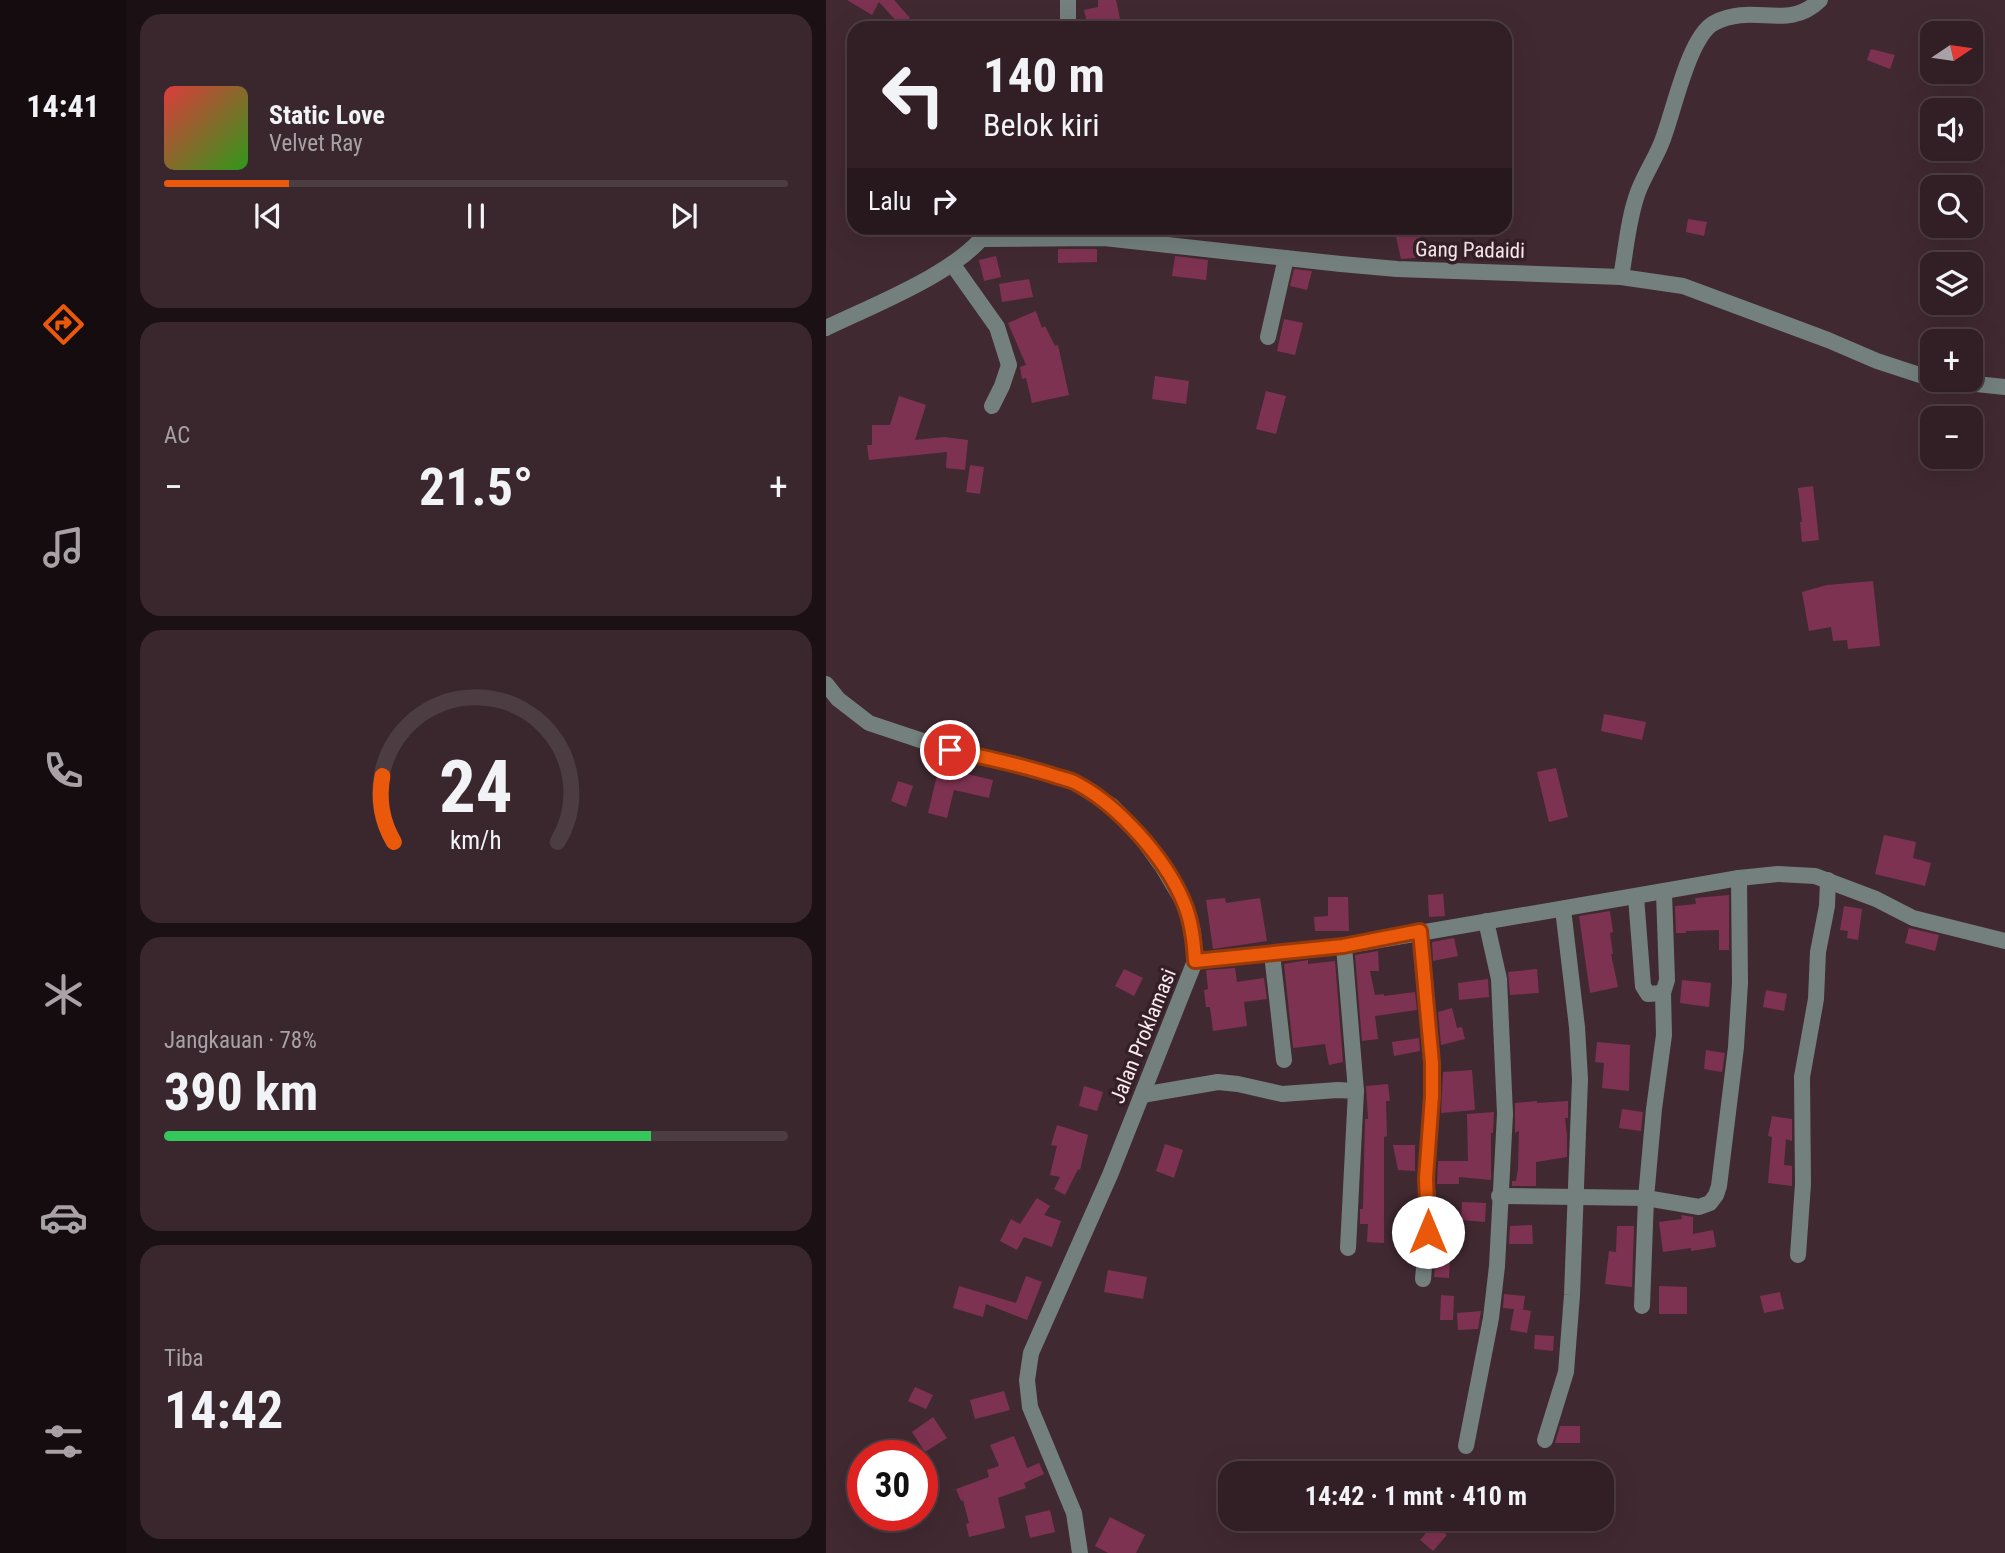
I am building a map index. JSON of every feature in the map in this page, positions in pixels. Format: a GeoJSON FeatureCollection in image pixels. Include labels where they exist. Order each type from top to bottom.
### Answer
{"type":"FeatureCollection","features":[{"type":"Feature","properties":{"kind":"street"},"geometry":{"type":"LineString","coordinates":[[1068,0],[1068,21]]}},
{"type":"Feature","properties":{"kind":"street"},"geometry":{"type":"LineString","coordinates":[[1621,277],[1637,193],[1662,143],[1690,55],[1706,28],[1715,22],[1751,13],[1787,17],[1801,15],[1820,0]]}},
{"type":"Feature","properties":{"kind":"street"},"geometry":{"type":"LineString","coordinates":[[826,328],[953,265],[984,235]]}},
{"type":"Feature","properties":{"kind":"street","name":"Gang Padaidi"},"geometry":{"type":"LineString","coordinates":[[1033,235],[1104,238],[1397,269],[1621,277],[1683,286],[1920,375]]}},
{"type":"Feature","properties":{"kind":"street"},"geometry":{"type":"LineString","coordinates":[[1268,337],[1286,258]]}},
{"type":"Feature","properties":{"kind":"street"},"geometry":{"type":"LineString","coordinates":[[953,265],[997,327],[1009,365],[992,406]]}},
{"type":"Feature","properties":{"kind":"street"},"geometry":{"type":"LineString","coordinates":[[1983,385],[2005,387]]}},
{"type":"Feature","properties":{"kind":"street","name":"Jalan Proklamasi"},"geometry":{"type":"LineString","coordinates":[[826,684],[838,699],[869,723],[950,750],[1012,763],[1074,782],[1112,806],[1139,834],[1162,866],[1184,903],[1193,932],[1195,961],[1110,1175],[1031,1353],[1027,1380],[1030,1407],[1074,1513],[1080,1553]]}},
{"type":"Feature","properties":{"kind":"street"},"geometry":{"type":"LineString","coordinates":[[1195,961],[1343,946],[1739,878],[1778,874],[1815,876],[1876,899],[1913,918],[2005,941]]}},
{"type":"Feature","properties":{"kind":"street"},"geometry":{"type":"LineString","coordinates":[[1499,1196],[1646,1198],[1699,1207],[1710,1203],[1716,1195],[1735,1047],[1740,984],[1739,878]]}},
{"type":"Feature","properties":{"kind":"street"},"geometry":{"type":"LineString","coordinates":[[1798,1255],[1803,1184],[1802,1077],[1816,999],[1818,952],[1827,906],[1828,880]]}},
{"type":"Feature","properties":{"kind":"street"},"geometry":{"type":"LineString","coordinates":[[1642,1306],[1646,1198],[1664,1035],[1663,993],[1667,980],[1664,892]]}},
{"type":"Feature","properties":{"kind":"street"},"geometry":{"type":"LineString","coordinates":[[1636,897],[1643,986],[1648,994],[1663,993]]}},
{"type":"Feature","properties":{"kind":"street"},"geometry":{"type":"LineString","coordinates":[[1545,1440],[1566,1372],[1572,1295],[1580,1079],[1577,1027],[1563,909]]}},
{"type":"Feature","properties":{"kind":"street"},"geometry":{"type":"LineString","coordinates":[[1466,1446],[1491,1318],[1497,1266],[1505,1114],[1499,979],[1486,920]]}},
{"type":"Feature","properties":{"kind":"street"},"geometry":{"type":"LineString","coordinates":[[1420,931],[1432,1063],[1426,1178],[1429,1210],[1423,1279]]}},
{"type":"Feature","properties":{"kind":"street"},"geometry":{"type":"LineString","coordinates":[[1343,946],[1356,1091],[1348,1248]]}},
{"type":"Feature","properties":{"kind":"street"},"geometry":{"type":"LineString","coordinates":[[1272,954],[1284,1060]]}},
{"type":"Feature","properties":{"kind":"street"},"geometry":{"type":"LineString","coordinates":[[1142,1095],[1218,1082],[1282,1094],[1356,1091]]}},
{"type":"Feature","properties":{"kind":"building"},"geometry":{"type":"Polygon","coordinates":[[[847,0],[894,0],[910,18],[907,21],[896,21],[879,2],[872,15],[847,0]]]}},
{"type":"Feature","properties":{"kind":"building"},"geometry":{"type":"Polygon","coordinates":[[[1098,0],[1116,0],[1120,21],[1086,21],[1084,10],[1098,7],[1098,0]]]}},
{"type":"Feature","properties":{"kind":"building"},"geometry":{"type":"Polygon","coordinates":[[[1871,49],[1895,55],[1890,69],[1867,60],[1871,49]]]}},
{"type":"Feature","properties":{"kind":"building"},"geometry":{"type":"Polygon","coordinates":[[[1688,219],[1707,222],[1704,236],[1686,232],[1688,219]]]}},
{"type":"Feature","properties":{"kind":"building"},"geometry":{"type":"Polygon","coordinates":[[[1396,235],[1420,235],[1425,257],[1401,259],[1396,235]]]}},
{"type":"Feature","properties":{"kind":"building"},"geometry":{"type":"Polygon","coordinates":[[[1058,249],[1097,249],[1097,262],[1058,263],[1058,249]]]}},
{"type":"Feature","properties":{"kind":"building"},"geometry":{"type":"Polygon","coordinates":[[[996,256],[1001,277],[984,281],[979,260],[996,256]]]}},
{"type":"Feature","properties":{"kind":"building"},"geometry":{"type":"Polygon","coordinates":[[[1175,256],[1208,260],[1206,280],[1172,276],[1175,256]]]}},
{"type":"Feature","properties":{"kind":"building"},"geometry":{"type":"Polygon","coordinates":[[[1294,269],[1312,271],[1307,290],[1290,286],[1294,269]]]}},
{"type":"Feature","properties":{"kind":"building"},"geometry":{"type":"Polygon","coordinates":[[[1029,279],[1033,297],[1002,302],[999,284],[1029,279]]]}},
{"type":"Feature","properties":{"kind":"building"},"geometry":{"type":"Polygon","coordinates":[[[1036,311],[1042,328],[1045,326],[1055,346],[1058,345],[1069,395],[1032,403],[1026,378],[1022,379],[1020,367],[1026,365],[1008,323],[1036,311]]]}},
{"type":"Feature","properties":{"kind":"building"},"geometry":{"type":"Polygon","coordinates":[[[1284,319],[1303,323],[1295,355],[1277,351],[1284,319]]]}},
{"type":"Feature","properties":{"kind":"building"},"geometry":{"type":"Polygon","coordinates":[[[1155,376],[1189,381],[1186,404],[1152,399],[1155,376]]]}},
{"type":"Feature","properties":{"kind":"building"},"geometry":{"type":"Polygon","coordinates":[[[1266,391],[1286,396],[1276,434],[1256,429],[1266,391]]]}},
{"type":"Feature","properties":{"kind":"building"},"geometry":{"type":"Polygon","coordinates":[[[899,396],[926,405],[915,440],[944,437],[968,440],[965,470],[946,468],[947,452],[869,460],[867,445],[872,445],[872,425],[890,425],[899,396]]]}},
{"type":"Feature","properties":{"kind":"building"},"geometry":{"type":"Polygon","coordinates":[[[970,465],[984,467],[980,494],[966,492],[970,465]]]}},
{"type":"Feature","properties":{"kind":"building"},"geometry":{"type":"Polygon","coordinates":[[[1813,486],[1819,540],[1802,542],[1798,488],[1813,486]]]}},
{"type":"Feature","properties":{"kind":"building"},"geometry":{"type":"Polygon","coordinates":[[[1873,581],[1880,646],[1848,649],[1847,640],[1833,641],[1831,627],[1809,631],[1802,592],[1827,585],[1873,581]]]}},
{"type":"Feature","properties":{"kind":"building"},"geometry":{"type":"Polygon","coordinates":[[[1604,714],[1646,722],[1642,740],[1601,731],[1604,714]]]}},
{"type":"Feature","properties":{"kind":"building"},"geometry":{"type":"Polygon","coordinates":[[[959,763],[969,765],[967,774],[993,780],[989,798],[954,790],[947,818],[928,813],[938,771],[955,776],[959,763]]]}},
{"type":"Feature","properties":{"kind":"building"},"geometry":{"type":"Polygon","coordinates":[[[1556,768],[1568,817],[1549,822],[1537,772],[1556,768]]]}},
{"type":"Feature","properties":{"kind":"building"},"geometry":{"type":"Polygon","coordinates":[[[898,781],[913,786],[906,807],[891,801],[898,781]]]}},
{"type":"Feature","properties":{"kind":"building"},"geometry":{"type":"Polygon","coordinates":[[[1884,835],[1916,842],[1913,858],[1931,863],[1925,886],[1875,874],[1884,835]]]}},
{"type":"Feature","properties":{"kind":"building"},"geometry":{"type":"Polygon","coordinates":[[[1443,894],[1445,916],[1429,917],[1428,895],[1443,894]]]}},
{"type":"Feature","properties":{"kind":"building"},"geometry":{"type":"Polygon","coordinates":[[[1729,895],[1729,950],[1719,950],[1719,930],[1676,933],[1675,906],[1696,904],[1695,898],[1729,895]]]}},
{"type":"Feature","properties":{"kind":"building"},"geometry":{"type":"Polygon","coordinates":[[[1328,897],[1348,897],[1349,931],[1315,931],[1314,917],[1328,916],[1328,897]]]}},
{"type":"Feature","properties":{"kind":"building"},"geometry":{"type":"Polygon","coordinates":[[[1225,898],[1226,903],[1260,898],[1267,941],[1213,949],[1206,900],[1225,898]]]}},
{"type":"Feature","properties":{"kind":"building"},"geometry":{"type":"Polygon","coordinates":[[[1844,906],[1862,909],[1858,940],[1847,938],[1848,931],[1840,930],[1844,906]]]}},
{"type":"Feature","properties":{"kind":"building"},"geometry":{"type":"Polygon","coordinates":[[[1610,911],[1613,932],[1610,933],[1611,954],[1618,987],[1590,993],[1579,916],[1610,911]]]}},
{"type":"Feature","properties":{"kind":"building"},"geometry":{"type":"Polygon","coordinates":[[[1909,928],[1939,935],[1935,951],[1905,943],[1909,928]]]}},
{"type":"Feature","properties":{"kind":"building"},"geometry":{"type":"Polygon","coordinates":[[[1454,938],[1458,956],[1433,961],[1432,942],[1454,938]]]}},
{"type":"Feature","properties":{"kind":"building"},"geometry":{"type":"Polygon","coordinates":[[[1378,951],[1379,971],[1370,971],[1375,995],[1415,992],[1417,1010],[1375,1016],[1378,1039],[1362,1041],[1355,955],[1378,951]]]}},
{"type":"Feature","properties":{"kind":"building"},"geometry":{"type":"Polygon","coordinates":[[[1308,960],[1308,964],[1335,961],[1343,1062],[1329,1065],[1325,1044],[1293,1048],[1284,964],[1308,960]]]}},
{"type":"Feature","properties":{"kind":"building"},"geometry":{"type":"Polygon","coordinates":[[[1235,968],[1237,982],[1264,978],[1267,999],[1244,1002],[1247,1026],[1213,1031],[1210,1007],[1206,1007],[1204,990],[1208,989],[1206,970],[1235,968]]]}},
{"type":"Feature","properties":{"kind":"building"},"geometry":{"type":"Polygon","coordinates":[[[1124,969],[1143,978],[1134,996],[1115,986],[1124,969]]]}},
{"type":"Feature","properties":{"kind":"building"},"geometry":{"type":"Polygon","coordinates":[[[1537,969],[1539,993],[1510,995],[1508,972],[1537,969]]]}},
{"type":"Feature","properties":{"kind":"building"},"geometry":{"type":"Polygon","coordinates":[[[1488,979],[1489,997],[1459,1000],[1458,983],[1488,979]]]}},
{"type":"Feature","properties":{"kind":"building"},"geometry":{"type":"Polygon","coordinates":[[[1682,980],[1711,983],[1709,1007],[1680,1003],[1682,980]]]}},
{"type":"Feature","properties":{"kind":"building"},"geometry":{"type":"Polygon","coordinates":[[[1766,990],[1787,994],[1784,1011],[1763,1007],[1766,990]]]}},
{"type":"Feature","properties":{"kind":"building"},"geometry":{"type":"Polygon","coordinates":[[[1452,1008],[1457,1028],[1462,1027],[1465,1039],[1441,1045],[1438,1012],[1452,1008]]]}},
{"type":"Feature","properties":{"kind":"building"},"geometry":{"type":"Polygon","coordinates":[[[1419,1038],[1420,1051],[1394,1056],[1392,1042],[1419,1038]]]}},
{"type":"Feature","properties":{"kind":"building"},"geometry":{"type":"Polygon","coordinates":[[[1597,1042],[1630,1045],[1629,1091],[1602,1088],[1604,1063],[1595,1062],[1597,1042]]]}},
{"type":"Feature","properties":{"kind":"building"},"geometry":{"type":"Polygon","coordinates":[[[1706,1050],[1725,1053],[1722,1072],[1704,1069],[1706,1050]]]}},
{"type":"Feature","properties":{"kind":"building"},"geometry":{"type":"Polygon","coordinates":[[[1472,1070],[1475,1110],[1441,1113],[1443,1072],[1472,1070]]]}},
{"type":"Feature","properties":{"kind":"building"},"geometry":{"type":"Polygon","coordinates":[[[1388,1084],[1390,1101],[1386,1101],[1387,1136],[1384,1137],[1384,1243],[1367,1242],[1368,1224],[1360,1224],[1360,1209],[1363,1209],[1365,1119],[1368,1119],[1366,1086],[1388,1084]]]}},
{"type":"Feature","properties":{"kind":"building"},"geometry":{"type":"Polygon","coordinates":[[[1084,1086],[1103,1092],[1097,1111],[1079,1106],[1084,1086]]]}},
{"type":"Feature","properties":{"kind":"building"},"geometry":{"type":"Polygon","coordinates":[[[1568,1101],[1568,1118],[1565,1118],[1567,1157],[1536,1162],[1536,1186],[1512,1186],[1512,1181],[1516,1181],[1518,1168],[1519,1131],[1515,1133],[1515,1103],[1568,1101]]]}},
{"type":"Feature","properties":{"kind":"building"},"geometry":{"type":"Polygon","coordinates":[[[1622,1109],[1643,1112],[1641,1131],[1619,1128],[1622,1109]]]}},
{"type":"Feature","properties":{"kind":"building"},"geometry":{"type":"Polygon","coordinates":[[[1494,1112],[1491,1180],[1459,1177],[1459,1184],[1437,1184],[1438,1161],[1468,1161],[1467,1114],[1494,1112]]]}},
{"type":"Feature","properties":{"kind":"building"},"geometry":{"type":"Polygon","coordinates":[[[1772,1116],[1792,1119],[1792,1141],[1786,1139],[1784,1165],[1792,1166],[1792,1186],[1768,1183],[1772,1137],[1768,1136],[1772,1116]]]}},
{"type":"Feature","properties":{"kind":"building"},"geometry":{"type":"Polygon","coordinates":[[[1057,1125],[1088,1135],[1080,1170],[1078,1169],[1065,1195],[1054,1189],[1060,1177],[1050,1175],[1057,1146],[1051,1145],[1057,1125]]]}},
{"type":"Feature","properties":{"kind":"building"},"geometry":{"type":"Polygon","coordinates":[[[1165,1144],[1183,1150],[1174,1178],[1156,1171],[1165,1144]]]}},
{"type":"Feature","properties":{"kind":"building"},"geometry":{"type":"Polygon","coordinates":[[[1393,1145],[1415,1145],[1415,1171],[1398,1170],[1393,1145]]]}},
{"type":"Feature","properties":{"kind":"building"},"geometry":{"type":"Polygon","coordinates":[[[1037,1198],[1050,1206],[1044,1215],[1061,1221],[1052,1247],[1024,1237],[1017,1250],[1000,1241],[1011,1219],[1020,1224],[1037,1198]]]}},
{"type":"Feature","properties":{"kind":"building"},"geometry":{"type":"Polygon","coordinates":[[[1462,1202],[1486,1203],[1485,1222],[1461,1220],[1462,1202]]]}},
{"type":"Feature","properties":{"kind":"building"},"geometry":{"type":"Polygon","coordinates":[[[1439,1209],[1456,1210],[1455,1229],[1438,1228],[1439,1209]]]}},
{"type":"Feature","properties":{"kind":"building"},"geometry":{"type":"Polygon","coordinates":[[[1681,1215],[1693,1217],[1693,1234],[1713,1230],[1716,1247],[1663,1252],[1659,1222],[1682,1219],[1681,1215]]]}},
{"type":"Feature","properties":{"kind":"building"},"geometry":{"type":"Polygon","coordinates":[[[1532,1225],[1533,1244],[1509,1244],[1510,1226],[1532,1225]]]}},
{"type":"Feature","properties":{"kind":"building"},"geometry":{"type":"Polygon","coordinates":[[[1617,1226],[1634,1226],[1632,1287],[1605,1284],[1609,1251],[1616,1252],[1617,1226]]]}},
{"type":"Feature","properties":{"kind":"building"},"geometry":{"type":"Polygon","coordinates":[[[1436,1255],[1450,1257],[1449,1278],[1434,1277],[1436,1255]]]}},
{"type":"Feature","properties":{"kind":"building"},"geometry":{"type":"Polygon","coordinates":[[[1108,1270],[1147,1277],[1143,1299],[1104,1292],[1108,1270]]]}},
{"type":"Feature","properties":{"kind":"building"},"geometry":{"type":"Polygon","coordinates":[[[1026,1276],[1042,1282],[1027,1320],[986,1304],[983,1317],[953,1308],[959,1286],[1016,1303],[1026,1276]]]}},
{"type":"Feature","properties":{"kind":"building"},"geometry":{"type":"Polygon","coordinates":[[[1659,1286],[1687,1287],[1687,1314],[1659,1314],[1659,1286]]]}},
{"type":"Feature","properties":{"kind":"building"},"geometry":{"type":"Polygon","coordinates":[[[1780,1292],[1784,1309],[1764,1313],[1760,1296],[1780,1292]]]}},
{"type":"Feature","properties":{"kind":"building"},"geometry":{"type":"Polygon","coordinates":[[[1504,1294],[1525,1296],[1523,1310],[1531,1311],[1527,1333],[1510,1330],[1514,1309],[1503,1308],[1504,1294]]]}},
{"type":"Feature","properties":{"kind":"building"},"geometry":{"type":"Polygon","coordinates":[[[1441,1295],[1454,1296],[1453,1320],[1440,1320],[1441,1295]]]}},
{"type":"Feature","properties":{"kind":"building"},"geometry":{"type":"Polygon","coordinates":[[[1481,1311],[1478,1329],[1458,1330],[1457,1313],[1481,1311]]]}},
{"type":"Feature","properties":{"kind":"building"},"geometry":{"type":"Polygon","coordinates":[[[1535,1335],[1554,1336],[1553,1351],[1534,1349],[1535,1335]]]}},
{"type":"Feature","properties":{"kind":"building"},"geometry":{"type":"Polygon","coordinates":[[[915,1387],[933,1395],[926,1409],[908,1401],[915,1387]]]}},
{"type":"Feature","properties":{"kind":"building"},"geometry":{"type":"Polygon","coordinates":[[[1004,1391],[1010,1410],[975,1419],[970,1400],[1004,1391]]]}},
{"type":"Feature","properties":{"kind":"building"},"geometry":{"type":"Polygon","coordinates":[[[933,1417],[947,1438],[938,1444],[938,1440],[917,1440],[912,1432],[933,1417]]]}},
{"type":"Feature","properties":{"kind":"building"},"geometry":{"type":"Polygon","coordinates":[[[1560,1426],[1580,1426],[1580,1443],[1555,1443],[1560,1426]]]}},
{"type":"Feature","properties":{"kind":"building"},"geometry":{"type":"Polygon","coordinates":[[[1014,1436],[1027,1468],[1039,1463],[1044,1474],[1024,1483],[1026,1488],[998,1498],[1005,1528],[969,1537],[966,1524],[969,1523],[963,1500],[961,1501],[956,1489],[989,1477],[987,1470],[999,1466],[990,1445],[1014,1436]]]}},
{"type":"Feature","properties":{"kind":"building"},"geometry":{"type":"Polygon","coordinates":[[[1050,1510],[1055,1532],[1030,1538],[1025,1516],[1050,1510]]]}},
{"type":"Feature","properties":{"kind":"building"},"geometry":{"type":"Polygon","coordinates":[[[1110,1517],[1145,1535],[1136,1553],[1108,1553],[1095,1546],[1110,1517]]]}},
{"type":"Feature","properties":{"kind":"building"},"geometry":{"type":"Polygon","coordinates":[[[1428,1531],[1442,1531],[1447,1535],[1433,1551],[1420,1540],[1428,1531]]]}},
{"type":"Feature","properties":{"kind":"route"},"geometry":{"type":"LineString","coordinates":[[950,750],[1012,763],[1074,782],[1112,806],[1139,834],[1184,903],[1193,932],[1195,961],[1343,946],[1420,931],[1432,1063],[1426,1178],[1428,1232]]}}]}
